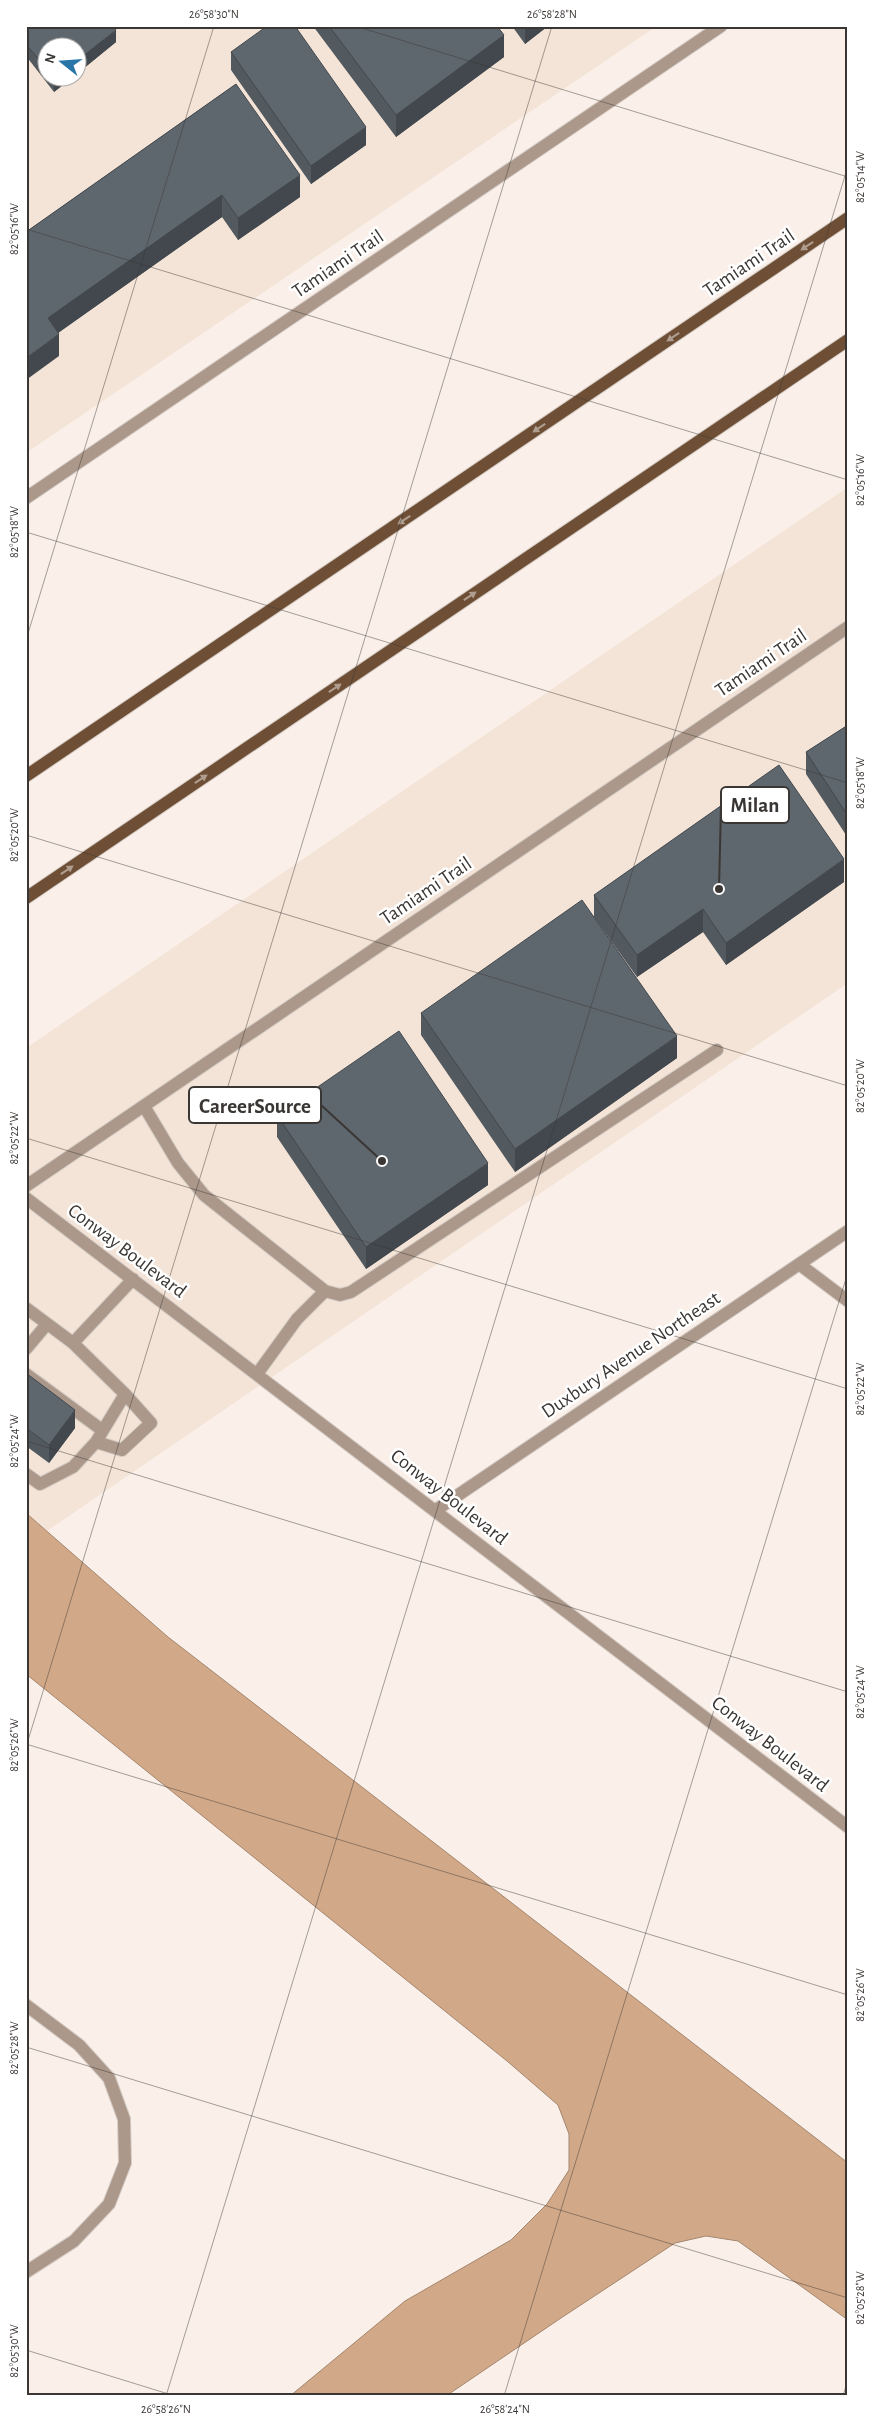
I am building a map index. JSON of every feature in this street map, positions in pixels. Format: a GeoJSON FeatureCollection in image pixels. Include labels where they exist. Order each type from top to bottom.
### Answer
{"type":"FeatureCollection","features":[{"type":"Feature","properties":{"kind":"main road","name":"Tamiami Trail"},"geometry":{"type":"LineString","coordinates":[[26,776],[848,218]]}},
{"type":"Feature","properties":{"kind":"main road"},"geometry":{"type":"LineString","coordinates":[[26,898],[848,340]]}},
{"type":"Feature","properties":{"kind":"street","name":"Tamiami Trail"},"geometry":{"type":"LineString","coordinates":[[26,498],[721,26]]}},
{"type":"Feature","properties":{"kind":"street","name":"Tamiami Trail"},"geometry":{"type":"LineString","coordinates":[[26,1186],[848,627]]}},
{"type":"Feature","properties":{"kind":"street"},"geometry":{"type":"LineString","coordinates":[[144,1106],[178,1164],[204,1195],[325,1291],[340,1295],[351,1292],[717,1050]]}},
{"type":"Feature","properties":{"kind":"street","name":"Conway Boulevard"},"geometry":{"type":"LineString","coordinates":[[26,1198],[848,1827]]}},
{"type":"Feature","properties":{"kind":"street","name":"Duxbury Avenue Northeast"},"geometry":{"type":"LineString","coordinates":[[436,1510],[848,1231]]}},
{"type":"Feature","properties":{"kind":"street"},"geometry":{"type":"LineString","coordinates":[[799,1264],[848,1302]]}},
{"type":"Feature","properties":{"kind":"street"},"geometry":{"type":"LineString","coordinates":[[73,1343],[133,1279]]}},
{"type":"Feature","properties":{"kind":"street"},"geometry":{"type":"LineString","coordinates":[[257,1374],[297,1319],[325,1291]]}},
{"type":"Feature","properties":{"kind":"street"},"geometry":{"type":"LineString","coordinates":[[26,1308],[73,1343],[125,1394],[151,1423],[122,1450],[96,1442]]}},
{"type":"Feature","properties":{"kind":"street"},"geometry":{"type":"LineString","coordinates":[[26,1349],[47,1324]]}},
{"type":"Feature","properties":{"kind":"street"},"geometry":{"type":"LineString","coordinates":[[26,1374],[102,1430]]}},
{"type":"Feature","properties":{"kind":"street"},"geometry":{"type":"LineString","coordinates":[[26,1474],[40,1484],[73,1467],[96,1442],[125,1394]]}},
{"type":"Feature","properties":{"kind":"street"},"geometry":{"type":"LineString","coordinates":[[50,1409],[61,1399]]}},
{"type":"Feature","properties":{"kind":"street"},"geometry":{"type":"LineString","coordinates":[[26,2005],[80,2046],[108,2078],[124,2119],[124,2163],[109,2204],[74,2241],[26,2272]]}},
{"type":"Feature","properties":{"kind":"shaded area"},"geometry":{"type":"Polygon","coordinates":[[[26,26],[657,26],[26,453],[26,26]]]}},
{"type":"Feature","properties":{"kind":"shaded area"},"geometry":{"type":"Polygon","coordinates":[[[848,487],[848,983],[47,1531],[26,1513],[26,1048],[848,487]]]}},
{"type":"Feature","properties":{"kind":"shaded area"},"geometry":{"type":"Polygon","coordinates":[[[26,1513],[168,1637],[848,2163],[848,2320],[738,2241],[706,2236],[675,2243],[446,2396],[290,2396],[405,2301],[511,2240],[547,2204],[569,2170],[569,2134],[558,2105],[507,2061],[26,1674],[26,1513]]]}},
{"type":"Feature","properties":{"kind":"building"},"geometry":{"type":"Polygon","coordinates":[[[26,26],[113,26],[116,30],[88,52],[88,38],[38,38],[38,59],[26,44],[26,26]]]}},
{"type":"Feature","properties":{"kind":"building"},"geometry":{"type":"Polygon","coordinates":[[[267,26],[295,26],[366,127],[311,166],[231,52],[267,26]]]}},
{"type":"Feature","properties":{"kind":"building"},"geometry":{"type":"Polygon","coordinates":[[[329,26],[497,26],[504,35],[396,115],[329,26]]]}},
{"type":"Feature","properties":{"kind":"building"},"geometry":{"type":"Polygon","coordinates":[[[236,84],[300,175],[238,218],[222,195],[48,318],[59,334],[26,358],[26,232],[236,84]]]}},
{"type":"Feature","properties":{"kind":"building"},"geometry":{"type":"Polygon","coordinates":[[[848,725],[848,816],[806,752],[848,725]]]}},
{"type":"Feature","properties":{"kind":"building"},"geometry":{"type":"Polygon","coordinates":[[[779,765],[844,859],[726,943],[703,909],[637,955],[594,895],[779,765]]]}},
{"type":"Feature","properties":{"kind":"building"},"geometry":{"type":"Polygon","coordinates":[[[582,900],[677,1036],[515,1149],[421,1013],[582,900]]]}},
{"type":"Feature","properties":{"kind":"building"},"geometry":{"type":"Polygon","coordinates":[[[399,1031],[488,1163],[366,1247],[277,1115],[399,1031]]]}},
{"type":"Feature","properties":{"kind":"building"},"geometry":{"type":"Polygon","coordinates":[[[26,1373],[75,1410],[49,1445],[26,1428],[26,1373]]]}},
{"type":"Feature","properties":{"kind":"place","name":"Milan"},"geometry":{"type":"Point","coordinates":[719,889]}},
{"type":"Feature","properties":{"kind":"place","name":"CareerSource"},"geometry":{"type":"Point","coordinates":[382,1161]}}]}
